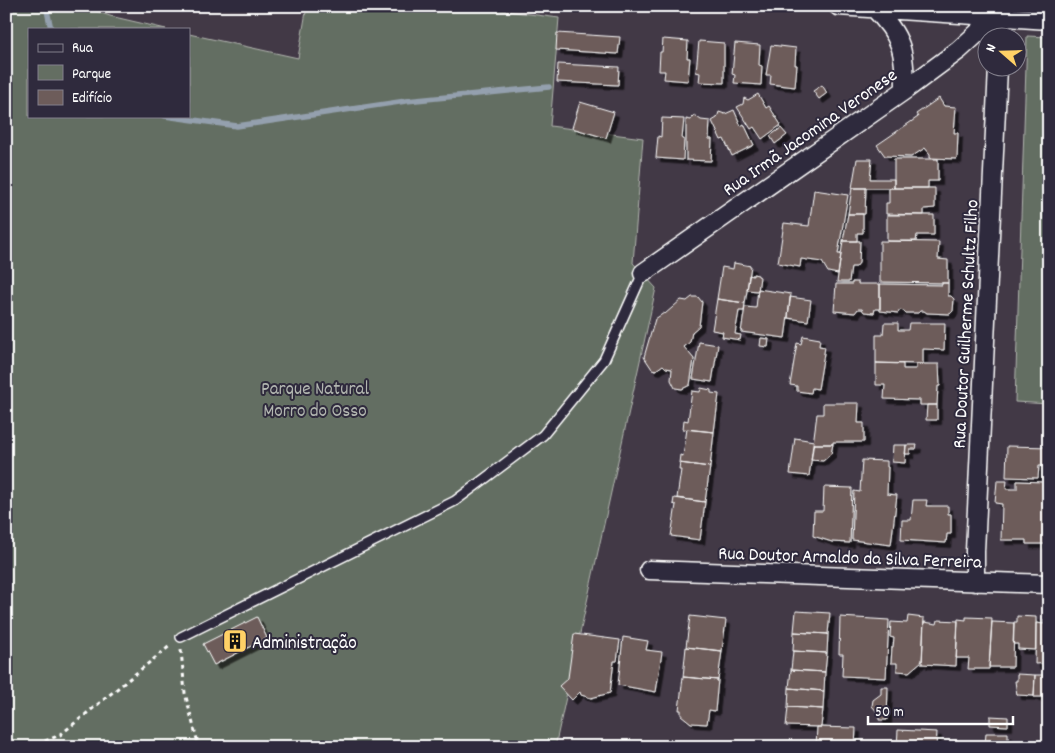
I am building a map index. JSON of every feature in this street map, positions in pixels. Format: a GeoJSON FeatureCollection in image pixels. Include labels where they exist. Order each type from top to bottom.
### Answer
{"type":"FeatureCollection","features":[{"type":"Feature","properties":{"kind":"street"},"geometry":{"type":"LineString","coordinates":[[838,6],[1049,20]]}},
{"type":"Feature","properties":{"kind":"street"},"geometry":{"type":"LineString","coordinates":[[874,8],[890,24],[901,44],[905,66],[905,90]]}},
{"type":"Feature","properties":{"kind":"street"},"geometry":{"type":"LineString","coordinates":[[997,18],[998,28]]}},
{"type":"Feature","properties":{"kind":"street","name":"Rua Irmã Jacomina Veronese"},"geometry":{"type":"LineString","coordinates":[[643,273],[905,90],[959,50],[997,18]]}},
{"type":"Feature","properties":{"kind":"street","name":"Rua Doutor Guilherme Schultz Filho"},"geometry":{"type":"LineString","coordinates":[[975,582],[975,541],[998,78]]}},
{"type":"Feature","properties":{"kind":"street","name":"Rua Doutor Arnaldo da Silva Ferreira"},"geometry":{"type":"LineString","coordinates":[[649,570],[1049,584]]}},
{"type":"Feature","properties":{"kind":"lane"},"geometry":{"type":"LineString","coordinates":[[182,637],[455,501],[543,434],[604,360],[643,273]]}},
{"type":"Feature","properties":{"kind":"path"},"geometry":{"type":"LineString","coordinates":[[30,747],[60,736],[182,637]]}},
{"type":"Feature","properties":{"kind":"path"},"geometry":{"type":"LineString","coordinates":[[182,637],[180,655],[185,693],[199,747]]}},
{"type":"Feature","properties":{"kind":"green space","name":"Parque Natural Morro do Osso"},"geometry":{"type":"Polygon","coordinates":[[[6,6],[81,6],[110,16],[162,28],[28,28],[28,118],[190,118],[190,34],[298,58],[307,6],[470,6],[559,18],[550,126],[643,138],[633,263],[656,288],[555,747],[6,747],[6,6]]]}},
{"type":"Feature","properties":{"kind":"green space"},"geometry":{"type":"Polygon","coordinates":[[[1028,36],[1049,37],[1049,404],[1015,402],[1028,36]]]}},
{"type":"Feature","properties":{"kind":"building"},"geometry":{"type":"Polygon","coordinates":[[[557,33],[620,37],[618,54],[556,50],[557,33]]]}},
{"type":"Feature","properties":{"kind":"building"},"geometry":{"type":"Polygon","coordinates":[[[663,39],[688,41],[687,58],[690,58],[688,81],[664,79],[665,71],[659,71],[663,39]]]}},
{"type":"Feature","properties":{"kind":"building"},"geometry":{"type":"Polygon","coordinates":[[[699,41],[724,43],[724,83],[699,82],[700,73],[696,72],[699,41]]]}},
{"type":"Feature","properties":{"kind":"building"},"geometry":{"type":"Polygon","coordinates":[[[735,43],[760,45],[761,85],[734,83],[735,75],[732,74],[735,43]]]}},
{"type":"Feature","properties":{"kind":"building"},"geometry":{"type":"Polygon","coordinates":[[[771,45],[796,48],[795,87],[770,84],[771,75],[766,75],[771,45]]]}},
{"type":"Feature","properties":{"kind":"building"},"geometry":{"type":"Polygon","coordinates":[[[558,64],[619,67],[618,85],[557,82],[558,64]]]}},
{"type":"Feature","properties":{"kind":"building"},"geometry":{"type":"Polygon","coordinates":[[[822,85],[827,93],[819,99],[813,91],[822,85]]]}},
{"type":"Feature","properties":{"kind":"building"},"geometry":{"type":"Polygon","coordinates":[[[758,94],[766,108],[769,106],[781,125],[762,139],[754,127],[751,129],[737,107],[743,104],[744,98],[748,100],[758,94]]]}},
{"type":"Feature","properties":{"kind":"building"},"geometry":{"type":"Polygon","coordinates":[[[939,98],[944,106],[956,107],[954,133],[958,133],[957,159],[930,158],[930,154],[925,148],[911,157],[885,156],[877,145],[918,117],[916,114],[939,98]]]}},
{"type":"Feature","properties":{"kind":"building"},"geometry":{"type":"Polygon","coordinates":[[[580,102],[614,112],[606,138],[572,128],[580,102]]]}},
{"type":"Feature","properties":{"kind":"building"},"geometry":{"type":"Polygon","coordinates":[[[734,110],[741,126],[744,124],[754,145],[732,156],[724,139],[721,140],[712,121],[717,118],[719,112],[725,114],[734,110]]]}},
{"type":"Feature","properties":{"kind":"building"},"geometry":{"type":"Polygon","coordinates":[[[694,115],[701,120],[710,121],[709,139],[712,139],[711,161],[686,160],[686,119],[691,120],[694,115]]]}},
{"type":"Feature","properties":{"kind":"building"},"geometry":{"type":"Polygon","coordinates":[[[662,118],[684,119],[682,139],[684,139],[683,160],[656,158],[658,136],[661,137],[662,118]]]}},
{"type":"Feature","properties":{"kind":"building"},"geometry":{"type":"Polygon","coordinates":[[[781,128],[787,135],[775,144],[770,136],[781,128]]]}},
{"type":"Feature","properties":{"kind":"building"},"geometry":{"type":"Polygon","coordinates":[[[857,159],[872,159],[870,179],[894,179],[894,188],[852,188],[857,159]]]}},
{"type":"Feature","properties":{"kind":"building"},"geometry":{"type":"Polygon","coordinates":[[[894,159],[938,159],[938,181],[928,181],[928,188],[894,188],[894,159]]]}},
{"type":"Feature","properties":{"kind":"building"},"geometry":{"type":"Polygon","coordinates":[[[852,188],[866,188],[865,214],[848,214],[852,188]]]}},
{"type":"Feature","properties":{"kind":"building"},"geometry":{"type":"Polygon","coordinates":[[[889,188],[935,188],[935,208],[924,209],[924,215],[886,214],[886,203],[889,203],[889,188]]]}},
{"type":"Feature","properties":{"kind":"building"},"geometry":{"type":"Polygon","coordinates":[[[814,190],[848,195],[838,254],[841,254],[838,274],[828,272],[822,262],[801,259],[800,267],[778,263],[784,223],[809,226],[814,190]]]}},
{"type":"Feature","properties":{"kind":"building"},"geometry":{"type":"Polygon","coordinates":[[[848,214],[863,214],[863,233],[857,233],[857,241],[843,241],[848,214]]]}},
{"type":"Feature","properties":{"kind":"building"},"geometry":{"type":"Polygon","coordinates":[[[887,215],[934,215],[934,235],[917,235],[916,241],[887,241],[887,215]]]}},
{"type":"Feature","properties":{"kind":"building"},"geometry":{"type":"Polygon","coordinates":[[[843,241],[860,241],[859,263],[856,267],[851,267],[849,282],[837,282],[843,241]]]}},
{"type":"Feature","properties":{"kind":"building"},"geometry":{"type":"Polygon","coordinates":[[[880,241],[939,242],[938,259],[948,260],[948,283],[880,282],[880,241]]]}},
{"type":"Feature","properties":{"kind":"building"},"geometry":{"type":"Polygon","coordinates":[[[734,263],[751,266],[745,303],[717,299],[722,267],[733,269],[734,263]]]}},
{"type":"Feature","properties":{"kind":"building"},"geometry":{"type":"Polygon","coordinates":[[[753,274],[760,277],[758,291],[747,290],[749,275],[753,276],[753,274]]]}},
{"type":"Feature","properties":{"kind":"building"},"geometry":{"type":"Polygon","coordinates":[[[852,282],[858,282],[858,284],[880,284],[880,309],[875,309],[874,313],[864,312],[862,309],[858,309],[855,313],[834,311],[836,284],[852,284],[852,282]]]}},
{"type":"Feature","properties":{"kind":"building"},"geometry":{"type":"Polygon","coordinates":[[[942,283],[948,283],[948,296],[954,299],[953,311],[950,314],[927,313],[924,311],[906,313],[900,310],[898,313],[880,311],[880,284],[942,285],[942,283]]]}},
{"type":"Feature","properties":{"kind":"building"},"geometry":{"type":"Polygon","coordinates":[[[758,289],[791,294],[785,338],[741,332],[745,307],[756,308],[758,289]]]}},
{"type":"Feature","properties":{"kind":"building"},"geometry":{"type":"Polygon","coordinates":[[[692,297],[698,297],[702,302],[699,326],[692,332],[690,342],[684,347],[694,359],[690,385],[682,389],[675,388],[671,380],[672,369],[666,368],[663,365],[656,370],[652,369],[644,357],[655,319],[665,314],[681,300],[687,301],[692,297]]]}},
{"type":"Feature","properties":{"kind":"building"},"geometry":{"type":"Polygon","coordinates":[[[790,297],[811,300],[808,321],[788,318],[790,297]]]}},
{"type":"Feature","properties":{"kind":"building"},"geometry":{"type":"Polygon","coordinates":[[[717,299],[745,303],[744,311],[739,311],[735,334],[741,335],[740,340],[722,337],[723,332],[712,330],[717,299]]]}},
{"type":"Feature","properties":{"kind":"building"},"geometry":{"type":"Polygon","coordinates":[[[884,323],[898,323],[898,330],[908,330],[909,323],[945,323],[944,350],[923,349],[923,364],[876,363],[876,335],[883,335],[884,323]]]}},
{"type":"Feature","properties":{"kind":"building"},"geometry":{"type":"Polygon","coordinates":[[[803,336],[820,339],[819,346],[825,347],[818,389],[812,388],[811,393],[797,391],[797,386],[790,385],[797,343],[801,344],[803,336]]]}},
{"type":"Feature","properties":{"kind":"building"},"geometry":{"type":"Polygon","coordinates":[[[761,338],[769,339],[768,347],[760,346],[761,338]]]}},
{"type":"Feature","properties":{"kind":"building"},"geometry":{"type":"Polygon","coordinates":[[[699,342],[718,345],[712,382],[693,379],[699,342]]]}},
{"type":"Feature","properties":{"kind":"building"},"geometry":{"type":"Polygon","coordinates":[[[876,363],[903,364],[903,369],[916,369],[916,364],[939,364],[940,386],[938,386],[937,405],[920,405],[920,400],[884,399],[885,385],[876,385],[876,363]]]}},
{"type":"Feature","properties":{"kind":"building"},"geometry":{"type":"Polygon","coordinates":[[[701,388],[711,390],[711,393],[719,394],[714,432],[683,429],[684,420],[688,421],[692,391],[700,392],[701,388]]]}},
{"type":"Feature","properties":{"kind":"building"},"geometry":{"type":"Polygon","coordinates":[[[823,403],[859,403],[858,423],[864,423],[864,442],[813,444],[817,414],[823,414],[823,403]]]}},
{"type":"Feature","properties":{"kind":"building"},"geometry":{"type":"Polygon","coordinates":[[[927,405],[937,405],[937,420],[926,420],[927,405]]]}},
{"type":"Feature","properties":{"kind":"building"},"geometry":{"type":"Polygon","coordinates":[[[687,429],[714,432],[710,467],[679,463],[680,455],[683,456],[687,429]]]}},
{"type":"Feature","properties":{"kind":"building"},"geometry":{"type":"Polygon","coordinates":[[[795,438],[814,441],[809,476],[790,474],[795,438]]]}},
{"type":"Feature","properties":{"kind":"building"},"geometry":{"type":"Polygon","coordinates":[[[813,444],[833,444],[831,454],[823,461],[811,460],[813,444]]]}},
{"type":"Feature","properties":{"kind":"building"},"geometry":{"type":"Polygon","coordinates":[[[893,445],[906,445],[905,463],[892,462],[893,445]]]}},
{"type":"Feature","properties":{"kind":"building"},"geometry":{"type":"Polygon","coordinates":[[[906,445],[917,445],[916,449],[910,449],[910,454],[905,454],[906,445]]]}},
{"type":"Feature","properties":{"kind":"building"},"geometry":{"type":"Polygon","coordinates":[[[1007,446],[1049,447],[1049,466],[1039,466],[1038,478],[1006,477],[1007,446]]]}},
{"type":"Feature","properties":{"kind":"building"},"geometry":{"type":"Polygon","coordinates":[[[862,460],[887,461],[887,494],[897,495],[891,545],[852,540],[854,491],[860,492],[862,460]]]}},
{"type":"Feature","properties":{"kind":"building"},"geometry":{"type":"Polygon","coordinates":[[[680,463],[710,467],[705,502],[677,498],[681,470],[679,470],[680,463]]]}},
{"type":"Feature","properties":{"kind":"building"},"geometry":{"type":"Polygon","coordinates":[[[997,481],[1007,481],[1006,489],[1017,489],[1017,481],[1043,482],[1043,490],[1049,490],[1049,544],[1026,544],[1026,540],[1001,540],[1002,504],[995,503],[997,481]]]}},
{"type":"Feature","properties":{"kind":"building"},"geometry":{"type":"Polygon","coordinates":[[[824,487],[852,488],[850,543],[832,542],[813,536],[814,511],[823,511],[824,487]]]}},
{"type":"Feature","properties":{"kind":"building"},"geometry":{"type":"Polygon","coordinates":[[[674,498],[705,502],[700,540],[671,536],[676,505],[673,504],[674,498]]]}},
{"type":"Feature","properties":{"kind":"building"},"geometry":{"type":"Polygon","coordinates":[[[913,500],[927,500],[926,506],[948,506],[948,514],[951,514],[951,534],[947,534],[946,543],[901,540],[902,520],[911,520],[913,500]]]}},
{"type":"Feature","properties":{"kind":"building"},"geometry":{"type":"Polygon","coordinates":[[[796,611],[830,613],[828,634],[794,632],[796,611]]]}},
{"type":"Feature","properties":{"kind":"building"},"geometry":{"type":"Polygon","coordinates":[[[690,616],[726,620],[722,651],[686,647],[690,616]]]}},
{"type":"Feature","properties":{"kind":"building"},"geometry":{"type":"Polygon","coordinates":[[[908,616],[924,618],[922,661],[909,672],[897,671],[897,663],[891,663],[894,638],[890,637],[891,622],[907,623],[908,616]]]}},
{"type":"Feature","properties":{"kind":"building"},"geometry":{"type":"Polygon","coordinates":[[[1017,616],[1036,617],[1036,650],[1018,649],[1018,644],[1013,644],[1014,622],[1017,622],[1017,616]]]}},
{"type":"Feature","properties":{"kind":"building","name":"Administração"},"geometry":{"type":"Polygon","coordinates":[[[257,617],[267,638],[214,665],[203,644],[257,617]]]}},
{"type":"Feature","properties":{"kind":"building"},"geometry":{"type":"Polygon","coordinates":[[[840,617],[889,620],[886,678],[842,676],[843,654],[839,654],[840,617]]]}},
{"type":"Feature","properties":{"kind":"building"},"geometry":{"type":"Polygon","coordinates":[[[966,617],[992,618],[989,669],[968,669],[969,658],[956,658],[958,619],[966,620],[966,617]]]}},
{"type":"Feature","properties":{"kind":"building"},"geometry":{"type":"Polygon","coordinates":[[[938,620],[958,621],[956,666],[922,664],[924,622],[937,624],[938,620]]]}},
{"type":"Feature","properties":{"kind":"building"},"geometry":{"type":"Polygon","coordinates":[[[1044,620],[1049,621],[1049,663],[1035,664],[1036,623],[1044,624],[1044,620]]]}},
{"type":"Feature","properties":{"kind":"building"},"geometry":{"type":"Polygon","coordinates":[[[992,622],[1014,623],[1013,667],[989,667],[992,622]]]}},
{"type":"Feature","properties":{"kind":"building"},"geometry":{"type":"Polygon","coordinates":[[[794,632],[828,634],[827,653],[793,651],[794,632]]]}},
{"type":"Feature","properties":{"kind":"building"},"geometry":{"type":"Polygon","coordinates":[[[574,634],[620,640],[617,661],[614,661],[610,693],[591,698],[581,695],[580,692],[572,700],[559,686],[568,678],[574,634]]]}},
{"type":"Feature","properties":{"kind":"building"},"geometry":{"type":"Polygon","coordinates":[[[623,637],[648,641],[646,650],[662,652],[656,692],[618,685],[623,637]]]}},
{"type":"Feature","properties":{"kind":"building"},"geometry":{"type":"Polygon","coordinates":[[[686,647],[722,651],[718,680],[683,677],[686,647]]]}},
{"type":"Feature","properties":{"kind":"building"},"geometry":{"type":"Polygon","coordinates":[[[793,651],[827,653],[825,672],[791,670],[793,651]]]}},
{"type":"Feature","properties":{"kind":"building"},"geometry":{"type":"Polygon","coordinates":[[[791,670],[825,672],[824,691],[789,688],[791,670]]]}},
{"type":"Feature","properties":{"kind":"building"},"geometry":{"type":"Polygon","coordinates":[[[1017,674],[1035,675],[1034,696],[1017,695],[1015,681],[1017,681],[1017,674]]]}},
{"type":"Feature","properties":{"kind":"building"},"geometry":{"type":"Polygon","coordinates":[[[1035,675],[1043,675],[1048,680],[1047,693],[1043,697],[1034,697],[1035,675]]]}},
{"type":"Feature","properties":{"kind":"building"},"geometry":{"type":"Polygon","coordinates":[[[683,677],[718,680],[715,711],[709,710],[707,724],[691,723],[681,715],[681,710],[679,710],[683,677]]]}},
{"type":"Feature","properties":{"kind":"building"},"geometry":{"type":"Polygon","coordinates":[[[881,687],[888,687],[887,720],[879,720],[879,714],[872,706],[873,700],[881,694],[881,687]]]}},
{"type":"Feature","properties":{"kind":"building"},"geometry":{"type":"Polygon","coordinates":[[[789,688],[824,691],[823,709],[788,707],[789,688]]]}},
{"type":"Feature","properties":{"kind":"building"},"geometry":{"type":"Polygon","coordinates":[[[788,707],[823,709],[821,727],[786,726],[788,707]]]}},
{"type":"Feature","properties":{"kind":"building"},"geometry":{"type":"Polygon","coordinates":[[[990,716],[1008,717],[1008,726],[990,725],[990,716]]]}},
{"type":"Feature","properties":{"kind":"building"},"geometry":{"type":"Polygon","coordinates":[[[817,727],[856,728],[855,747],[816,747],[817,727]]]}},
{"type":"Feature","properties":{"kind":"building"},"geometry":{"type":"Polygon","coordinates":[[[898,730],[937,732],[936,747],[897,747],[898,730]]]}},
{"type":"Feature","properties":{"kind":"building"},"geometry":{"type":"Polygon","coordinates":[[[986,733],[1008,733],[1008,746],[985,745],[986,733]]]}},
{"type":"Feature","properties":{"kind":"waterway"},"geometry":{"type":"LineString","coordinates":[[46,6],[51,28]]}},
{"type":"Feature","properties":{"kind":"waterway"},"geometry":{"type":"LineString","coordinates":[[179,118],[237,126],[406,101],[549,87]]}},
{"type":"Feature","properties":{"kind":"place","name":"Administração"},"geometry":{"type":"Point","coordinates":[235,641]}}]}
